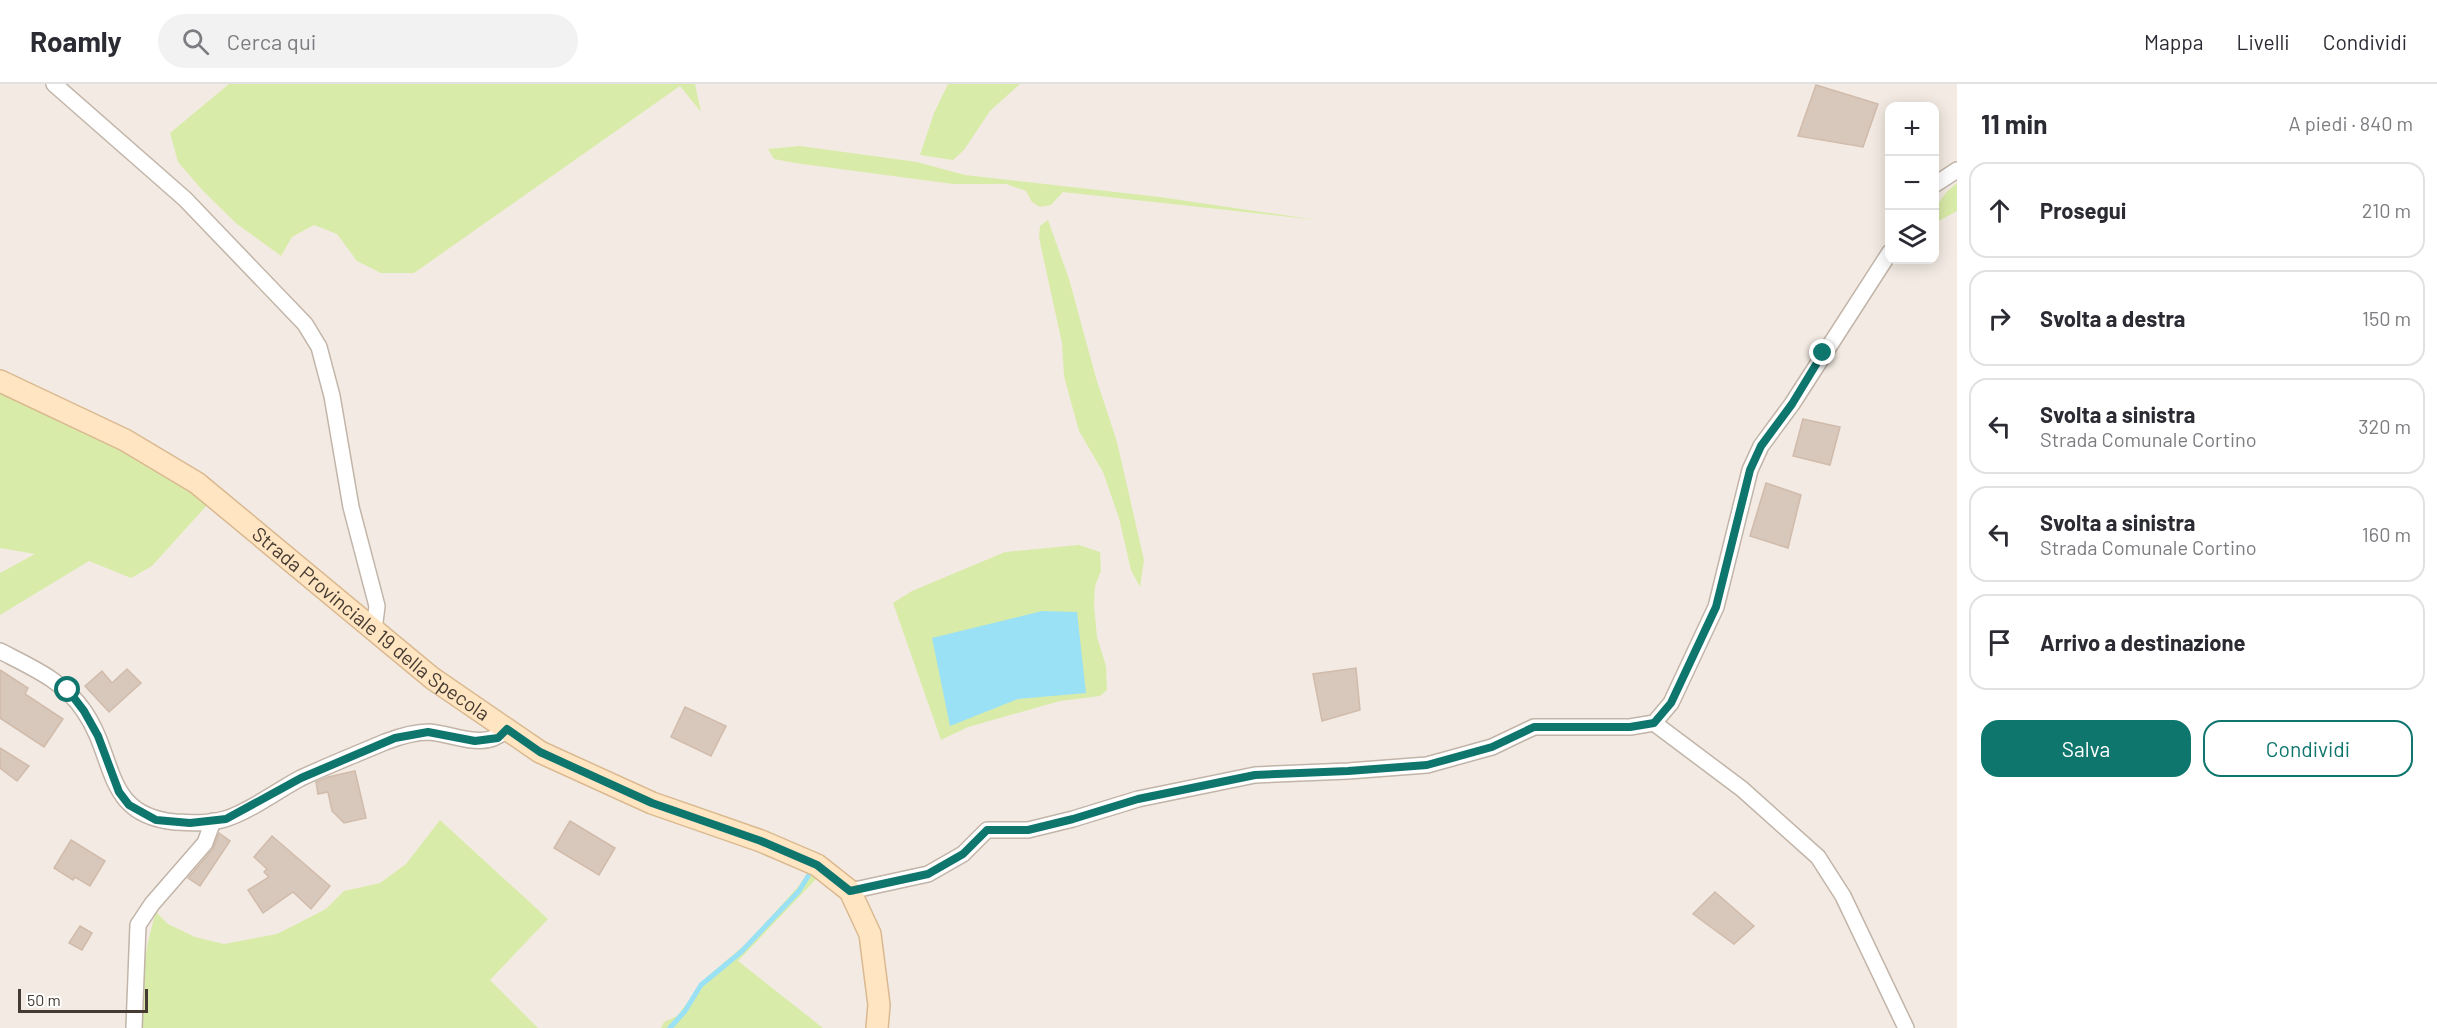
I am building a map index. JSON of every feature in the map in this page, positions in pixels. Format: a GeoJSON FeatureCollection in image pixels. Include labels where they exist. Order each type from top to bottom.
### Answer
{"type":"FeatureCollection","features":[{"type":"Feature","properties":{"kind":"main road","name":"Strada Provinciale 19 della Specola"},"geometry":{"type":"LineString","coordinates":[[0,381],[125,440],[197,483],[432,678],[540,752],[652,803],[761,841],[817,865],[850,891],[870,934],[879,1005],[878,1028]]}},
{"type":"Feature","properties":{"kind":"street"},"geometry":{"type":"LineString","coordinates":[[54,84],[185,199],[305,324],[314,339],[332,396],[351,507],[377,606],[374,630]]}},
{"type":"Feature","properties":{"kind":"street"},"geometry":{"type":"LineString","coordinates":[[1939,182],[1957,170]]}},
{"type":"Feature","properties":{"kind":"street"},"geometry":{"type":"LineString","coordinates":[[850,891],[928,874],[963,854],[987,830],[1028,830],[1196,785],[1255,775],[1427,765],[1492,747],[1534,727],[1630,727],[1654,723],[1671,703],[1716,607],[1750,470],[1761,446],[1792,404],[1885,260]]}},
{"type":"Feature","properties":{"kind":"street"},"geometry":{"type":"LineString","coordinates":[[0,651],[68,690],[84,711],[98,736],[119,792],[129,805],[156,820],[190,823],[226,819],[301,778],[395,738],[428,732],[475,741],[498,738],[507,729]]}},
{"type":"Feature","properties":{"kind":"street"},"geometry":{"type":"LineString","coordinates":[[1654,723],[1742,789],[1818,857],[1844,896],[1906,1028]]}},
{"type":"Feature","properties":{"kind":"street"},"geometry":{"type":"LineString","coordinates":[[134,1028],[138,925],[152,904],[205,843],[213,821]]}},
{"type":"Feature","properties":{"kind":"green space"},"geometry":{"type":"Polygon","coordinates":[[[229,84],[695,84],[701,112],[680,86],[414,273],[381,273],[357,261],[337,234],[314,225],[292,237],[281,256],[237,224],[203,191],[178,162],[170,133],[229,84]]]}},
{"type":"Feature","properties":{"kind":"green space"},"geometry":{"type":"Polygon","coordinates":[[[948,84],[1020,84],[990,111],[964,150],[953,160],[920,155],[934,113],[948,84]]]}},
{"type":"Feature","properties":{"kind":"green space"},"geometry":{"type":"Polygon","coordinates":[[[800,146],[917,162],[965,175],[1160,197],[1317,220],[1063,192],[1051,205],[1040,207],[1032,202],[1026,191],[1006,184],[953,184],[795,163],[774,159],[768,149],[800,146]]]}},
{"type":"Feature","properties":{"kind":"green space"},"geometry":{"type":"Polygon","coordinates":[[[1957,183],[1957,211],[1939,221],[1939,203],[1957,183]]]}},
{"type":"Feature","properties":{"kind":"green space"},"geometry":{"type":"Polygon","coordinates":[[[1048,220],[1069,279],[1096,378],[1117,442],[1144,560],[1140,587],[1131,570],[1119,518],[1103,472],[1079,431],[1064,376],[1062,343],[1039,238],[1040,226],[1048,220]]]}},
{"type":"Feature","properties":{"kind":"green space"},"geometry":{"type":"Polygon","coordinates":[[[0,384],[157,465],[209,503],[152,566],[131,578],[89,561],[0,615],[0,573],[35,554],[0,548],[0,384]]]}},
{"type":"Feature","properties":{"kind":"green space"},"geometry":{"type":"Polygon","coordinates":[[[1079,545],[1100,552],[1101,571],[1095,586],[1094,605],[1097,637],[1106,666],[1107,690],[1100,696],[1060,701],[968,727],[941,740],[893,603],[912,591],[1005,552],[1079,545]],[[1076,612],[1018,699],[1085,692],[1076,612]]]}},
{"type":"Feature","properties":{"kind":"green space"},"geometry":{"type":"Polygon","coordinates":[[[440,820],[548,919],[490,980],[538,1028],[143,1028],[144,969],[148,940],[156,912],[168,924],[195,937],[224,944],[277,934],[326,909],[344,891],[380,883],[406,864],[440,820]]]}},
{"type":"Feature","properties":{"kind":"green space"},"geometry":{"type":"Polygon","coordinates":[[[810,870],[818,877],[738,961],[823,1028],[661,1028],[664,1022],[677,1016],[707,977],[748,942],[797,888],[810,870]]]}},
{"type":"Feature","properties":{"kind":"water"},"geometry":{"type":"Polygon","coordinates":[[[1042,611],[1077,612],[1086,693],[1018,699],[950,726],[932,638],[1042,611]]]}},
{"type":"Feature","properties":{"kind":"building"},"geometry":{"type":"Polygon","coordinates":[[[1816,85],[1878,104],[1863,147],[1798,136],[1816,85]]]}},
{"type":"Feature","properties":{"kind":"building"},"geometry":{"type":"Polygon","coordinates":[[[1803,419],[1840,427],[1830,465],[1793,456],[1803,419]]]}},
{"type":"Feature","properties":{"kind":"building"},"geometry":{"type":"Polygon","coordinates":[[[1766,483],[1801,495],[1788,548],[1750,536],[1766,483]]]}},
{"type":"Feature","properties":{"kind":"building"},"geometry":{"type":"Polygon","coordinates":[[[1356,668],[1360,710],[1322,721],[1313,674],[1356,668]]]}},
{"type":"Feature","properties":{"kind":"building"},"geometry":{"type":"Polygon","coordinates":[[[127,669],[141,683],[109,712],[85,686],[102,671],[112,683],[127,669]]]}},
{"type":"Feature","properties":{"kind":"building"},"geometry":{"type":"Polygon","coordinates":[[[0,670],[28,688],[25,694],[63,719],[44,747],[0,718],[0,670]]]}},
{"type":"Feature","properties":{"kind":"building"},"geometry":{"type":"Polygon","coordinates":[[[685,707],[726,726],[711,756],[671,737],[685,707]]]}},
{"type":"Feature","properties":{"kind":"building"},"geometry":{"type":"Polygon","coordinates":[[[0,748],[29,766],[17,781],[0,768],[0,748]]]}},
{"type":"Feature","properties":{"kind":"building"},"geometry":{"type":"Polygon","coordinates":[[[355,771],[366,818],[344,823],[332,811],[328,792],[318,794],[316,782],[355,771]]]}},
{"type":"Feature","properties":{"kind":"building"},"geometry":{"type":"Polygon","coordinates":[[[570,821],[615,848],[599,875],[554,848],[570,821]]]}},
{"type":"Feature","properties":{"kind":"building"},"geometry":{"type":"Polygon","coordinates":[[[219,833],[230,841],[200,886],[188,878],[213,849],[219,833]]]}},
{"type":"Feature","properties":{"kind":"building"},"geometry":{"type":"Polygon","coordinates":[[[272,836],[330,886],[311,909],[293,892],[263,913],[248,890],[269,877],[264,872],[267,869],[254,857],[272,836]]]}},
{"type":"Feature","properties":{"kind":"building"},"geometry":{"type":"Polygon","coordinates":[[[71,840],[105,861],[90,886],[75,877],[73,880],[54,868],[71,840]]]}},
{"type":"Feature","properties":{"kind":"building"},"geometry":{"type":"Polygon","coordinates":[[[1715,892],[1754,926],[1734,944],[1693,914],[1715,892]]]}},
{"type":"Feature","properties":{"kind":"building"},"geometry":{"type":"Polygon","coordinates":[[[80,926],[92,933],[82,950],[69,943],[80,926]]]}},
{"type":"Feature","properties":{"kind":"waterway"},"geometry":{"type":"LineString","coordinates":[[670,1028],[685,1011],[701,985],[741,952],[799,891],[810,873]]}},
{"type":"Feature","properties":{"kind":"route"},"geometry":{"type":"LineString","coordinates":[[68,690],[84,711],[98,736],[119,792],[129,805],[156,820],[190,823],[226,819],[301,778],[395,738],[428,732],[475,741],[498,738],[507,729],[540,752],[652,803],[761,841],[817,865],[850,891],[928,874],[963,854],[987,830],[1028,830],[1196,785],[1255,775],[1427,765],[1492,747],[1534,727],[1630,727],[1654,723],[1671,703],[1716,607],[1750,470],[1761,446],[1792,404],[1823,353]]}}]}
